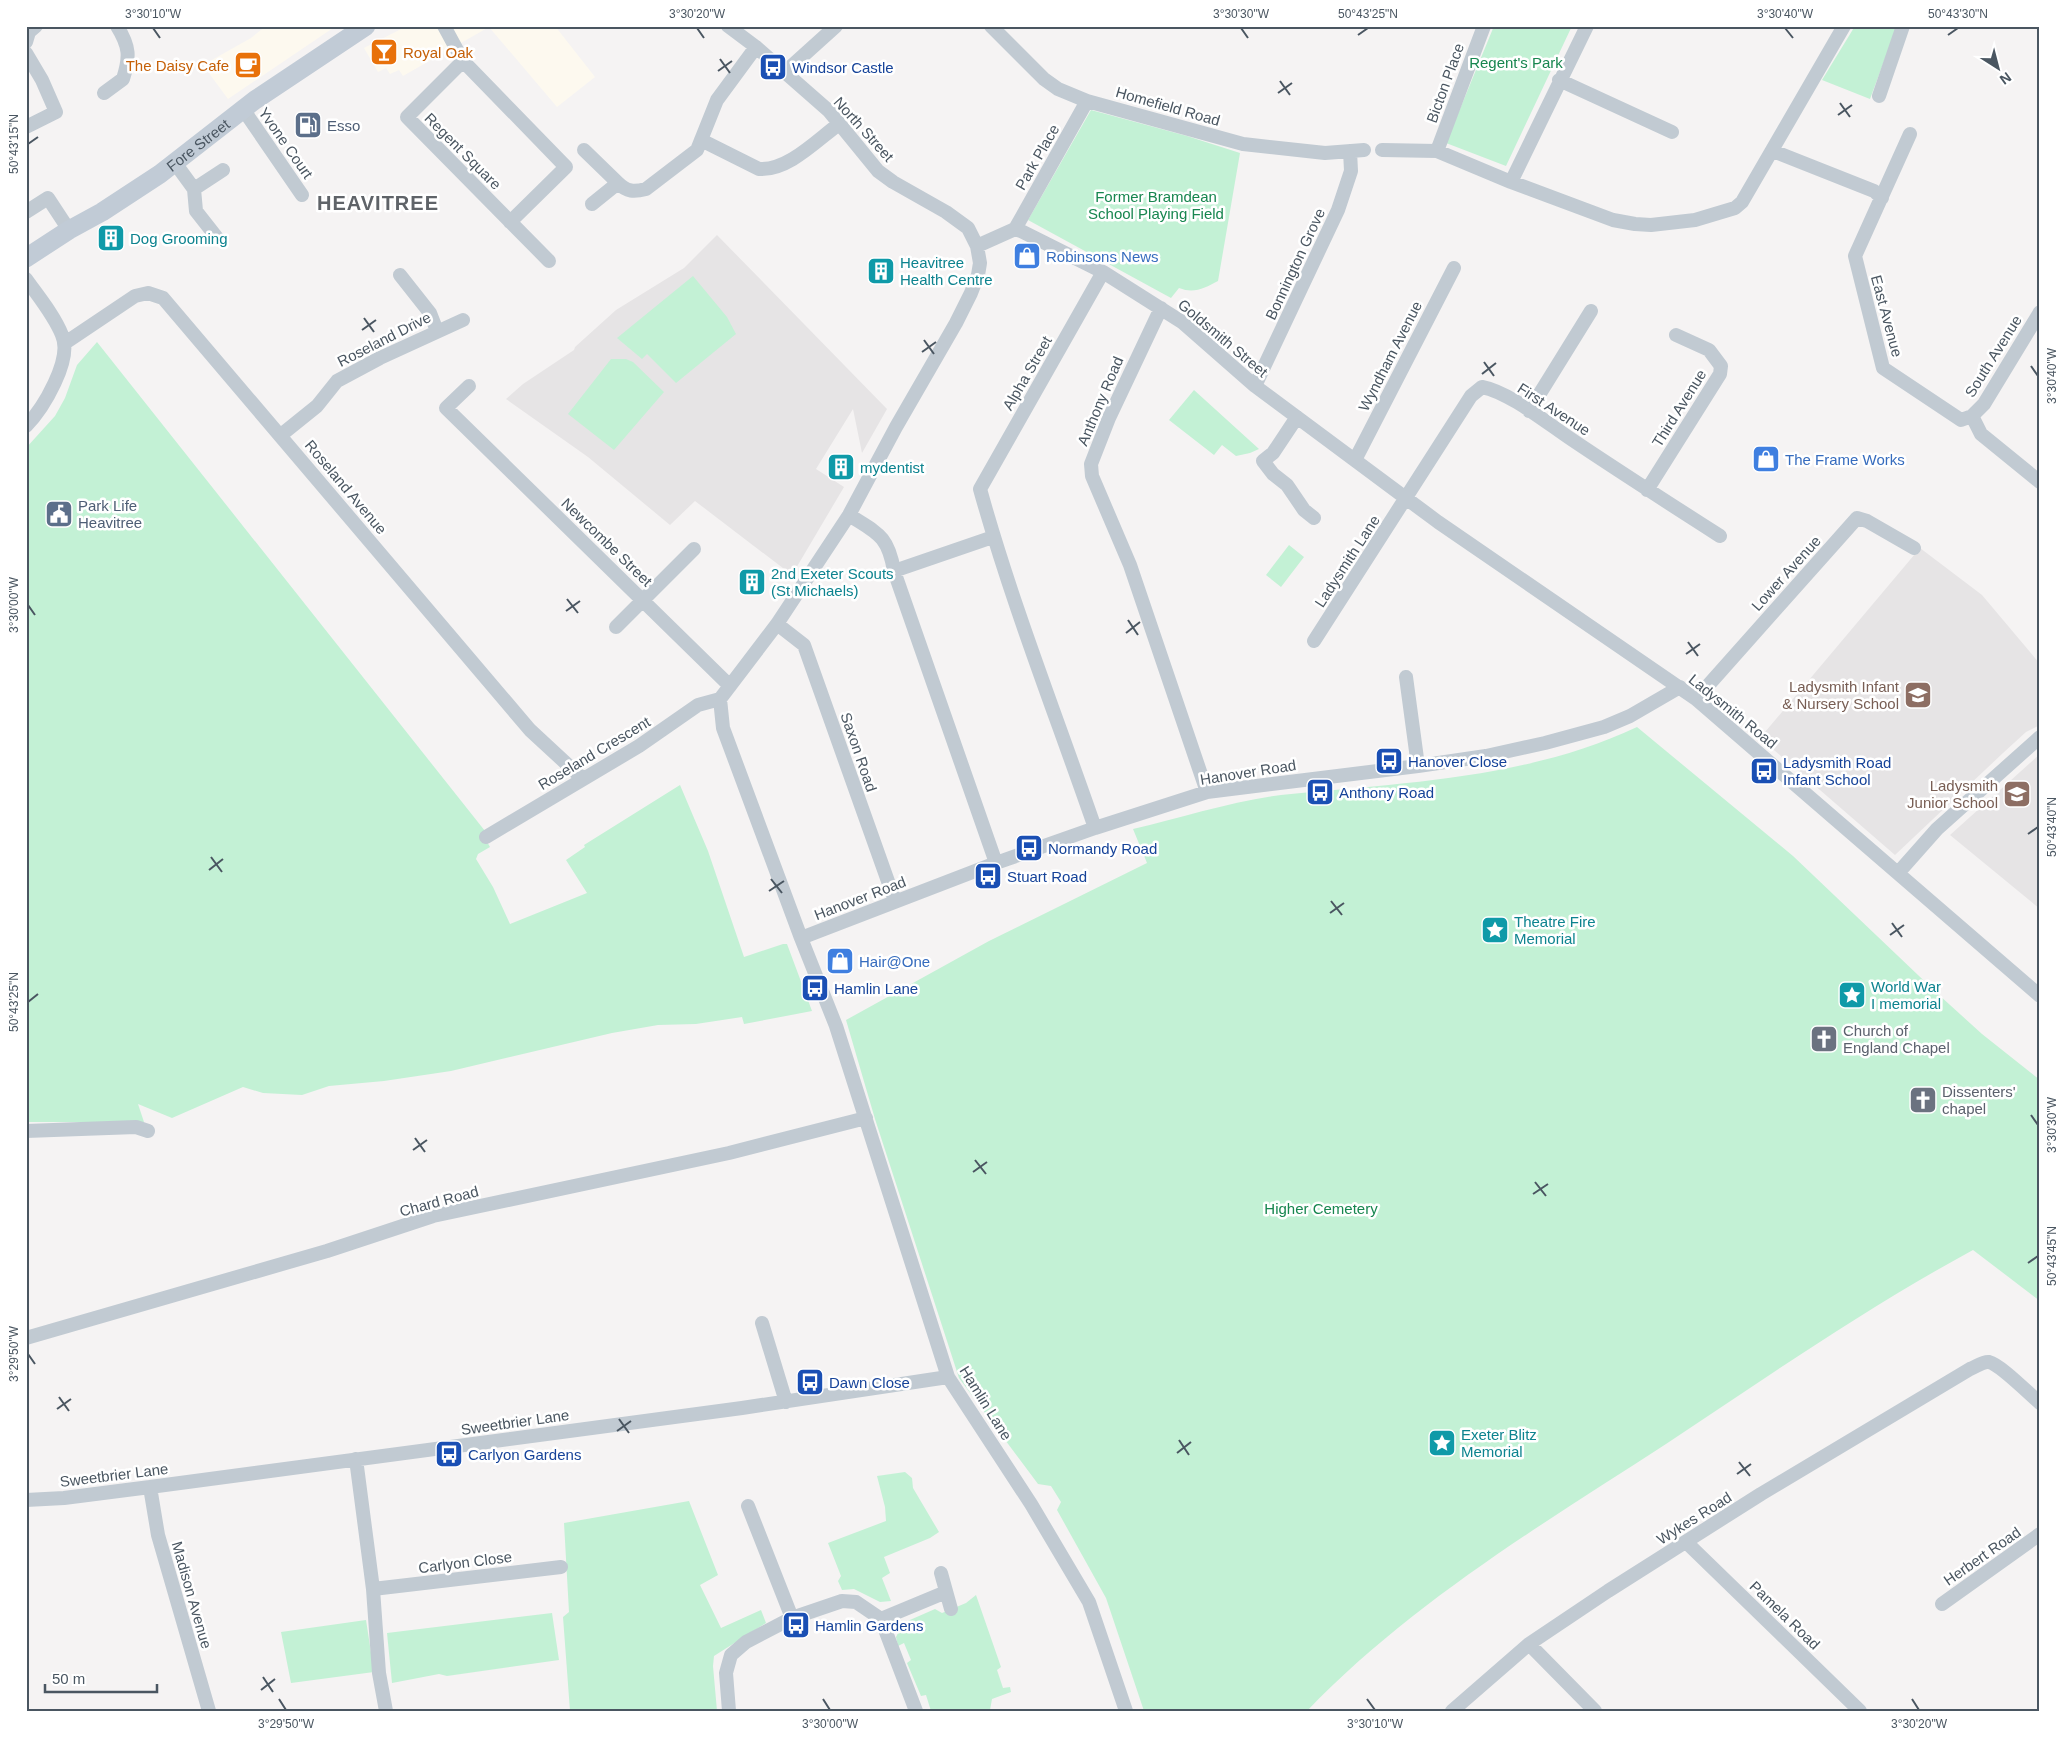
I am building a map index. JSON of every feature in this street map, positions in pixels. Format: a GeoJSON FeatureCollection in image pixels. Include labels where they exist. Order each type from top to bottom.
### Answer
{"type":"FeatureCollection","features":[{"type":"Feature","properties":{"kind":"main road","name":"Fore Street"},"geometry":{"type":"LineString","coordinates":[[26,258],[69,230],[102,212],[175,163],[242,109],[366,26]]}},
{"type":"Feature","properties":{"kind":"street"},"geometry":{"type":"LineString","coordinates":[[26,42],[29,32],[36,26]]}},
{"type":"Feature","properties":{"kind":"street"},"geometry":{"type":"LineString","coordinates":[[104,93],[124,79],[128,61],[126,42],[117,26]]}},
{"type":"Feature","properties":{"kind":"street"},"geometry":{"type":"LineString","coordinates":[[444,26],[463,61],[566,167],[510,222]]}},
{"type":"Feature","properties":{"kind":"street","name":"North Street"},"geometry":{"type":"LineString","coordinates":[[728,26],[756,47],[829,112],[878,171],[892,182],[962,222],[968,228],[977,246]]}},
{"type":"Feature","properties":{"kind":"street"},"geometry":{"type":"LineString","coordinates":[[785,72],[836,26]]}},
{"type":"Feature","properties":{"kind":"street","name":"Homefield Road"},"geometry":{"type":"LineString","coordinates":[[991,26],[1044,79],[1058,89],[1088,101],[1243,144],[1316,152],[1357,151]]}},
{"type":"Feature","properties":{"kind":"street","name":"Bicton Place"},"geometry":{"type":"LineString","coordinates":[[1437,151],[1484,26]]}},
{"type":"Feature","properties":{"kind":"street"},"geometry":{"type":"LineString","coordinates":[[1511,182],[1559,80],[1587,26]]}},
{"type":"Feature","properties":{"kind":"street"},"geometry":{"type":"LineString","coordinates":[[1382,150],[1437,151],[1511,182],[1613,220],[1651,226],[1695,220],[1735,208],[1742,202],[1773,152],[1844,26]]}},
{"type":"Feature","properties":{"kind":"street"},"geometry":{"type":"LineString","coordinates":[[1879,96],[1903,26]]}},
{"type":"Feature","properties":{"kind":"street"},"geometry":{"type":"LineString","coordinates":[[584,150],[624,190],[637,191],[646,189],[697,150],[717,100],[756,47]]}},
{"type":"Feature","properties":{"kind":"street"},"geometry":{"type":"LineString","coordinates":[[26,53],[42,80],[56,112],[26,127]]}},
{"type":"Feature","properties":{"kind":"street","name":"Regent Square"},"geometry":{"type":"LineString","coordinates":[[463,61],[407,118],[549,261]]}},
{"type":"Feature","properties":{"kind":"street"},"geometry":{"type":"LineString","coordinates":[[1559,80],[1672,132]]}},
{"type":"Feature","properties":{"kind":"street","name":"Park Place"},"geometry":{"type":"LineString","coordinates":[[1014,229],[1088,101]]}},
{"type":"Feature","properties":{"kind":"street","name":"Yvone Court"},"geometry":{"type":"LineString","coordinates":[[242,109],[302,196]]}},
{"type":"Feature","properties":{"kind":"street"},"geometry":{"type":"LineString","coordinates":[[701,140],[759,169],[768,170],[783,165],[839,124]]}},
{"type":"Feature","properties":{"kind":"street","name":"East Avenue"},"geometry":{"type":"LineString","coordinates":[[1910,134],[1855,256],[1884,368],[1961,420],[1972,416]]}},
{"type":"Feature","properties":{"kind":"street","name":"Bonnington Grove"},"geometry":{"type":"LineString","coordinates":[[1255,386],[1338,210],[1357,151]]}},
{"type":"Feature","properties":{"kind":"street"},"geometry":{"type":"LineString","coordinates":[[1773,152],[1874,191],[1882,198]]}},
{"type":"Feature","properties":{"kind":"street"},"geometry":{"type":"LineString","coordinates":[[175,163],[194,189],[196,211],[218,239]]}},
{"type":"Feature","properties":{"kind":"street"},"geometry":{"type":"LineString","coordinates":[[194,189],[223,170]]}},
{"type":"Feature","properties":{"kind":"street"},"geometry":{"type":"LineString","coordinates":[[592,204],[618,183]]}},
{"type":"Feature","properties":{"kind":"street"},"geometry":{"type":"LineString","coordinates":[[26,212],[48,198],[69,230]]}},
{"type":"Feature","properties":{"kind":"street"},"geometry":{"type":"LineString","coordinates":[[720,699],[777,624],[848,515],[971,293],[978,275],[980,263],[977,246],[1014,229]]}},
{"type":"Feature","properties":{"kind":"street","name":"Goldsmith Street"},"geometry":{"type":"LineString","coordinates":[[1014,229],[1103,272],[1161,308],[1189,328],[1255,386],[1407,498]]}},
{"type":"Feature","properties":{"kind":"street","name":"Wyndham Avenue"},"geometry":{"type":"LineString","coordinates":[[1354,460],[1454,268]]}},
{"type":"Feature","properties":{"kind":"street","name":"Alpha Street"},"geometry":{"type":"LineString","coordinates":[[993,538],[980,489],[1103,272]]}},
{"type":"Feature","properties":{"kind":"street"},"geometry":{"type":"LineString","coordinates":[[400,275],[430,313],[438,331]]}},
{"type":"Feature","properties":{"kind":"street"},"geometry":{"type":"LineString","coordinates":[[26,279],[58,328],[64,343],[60,367],[48,395],[26,426]]}},
{"type":"Feature","properties":{"kind":"street","name":"Roseland Avenue"},"geometry":{"type":"LineString","coordinates":[[64,343],[134,296],[156,294],[163,298],[530,730],[583,779]]}},
{"type":"Feature","properties":{"kind":"street","name":"Anthony Road"},"geometry":{"type":"LineString","coordinates":[[1161,308],[1108,418],[1091,464],[1092,476],[1130,565],[1207,792]]}},
{"type":"Feature","properties":{"kind":"street"},"geometry":{"type":"LineString","coordinates":[[1529,411],[1591,311]]}},
{"type":"Feature","properties":{"kind":"street","name":"South Avenue"},"geometry":{"type":"LineString","coordinates":[[1972,416],[1984,404],[2040,312]]}},
{"type":"Feature","properties":{"kind":"street","name":"Roseland Drive"},"geometry":{"type":"LineString","coordinates":[[281,435],[317,406],[337,381],[380,358],[463,320]]}},
{"type":"Feature","properties":{"kind":"street","name":"Third Avenue"},"geometry":{"type":"LineString","coordinates":[[1647,490],[1720,374],[1721,366],[1710,350],[1676,335]]}},
{"type":"Feature","properties":{"kind":"street","name":"Newcombe Street"},"geometry":{"type":"LineString","coordinates":[[469,386],[446,408],[730,686]]}},
{"type":"Feature","properties":{"kind":"street","name":"First Avenue"},"geometry":{"type":"LineString","coordinates":[[1407,498],[1477,390],[1482,387],[1497,391],[1529,411],[1720,536]]}},
{"type":"Feature","properties":{"kind":"street"},"geometry":{"type":"LineString","coordinates":[[1972,416],[1981,434],[2040,482]]}},
{"type":"Feature","properties":{"kind":"street"},"geometry":{"type":"LineString","coordinates":[[1297,417],[1273,452],[1263,461],[1273,474],[1287,485],[1304,510],[1314,518]]}},
{"type":"Feature","properties":{"kind":"street","name":"Ladysmith Lane"},"geometry":{"type":"LineString","coordinates":[[1314,641],[1364,565],[1382,533],[1407,498]]}},
{"type":"Feature","properties":{"kind":"street","name":"Ladysmith Road"},"geometry":{"type":"LineString","coordinates":[[1407,498],[1454,534],[1680,687],[2040,996]]}},
{"type":"Feature","properties":{"kind":"street"},"geometry":{"type":"LineString","coordinates":[[848,515],[878,533],[886,541],[894,571],[996,862]]}},
{"type":"Feature","properties":{"kind":"street","name":"Lower Avenue"},"geometry":{"type":"LineString","coordinates":[[1696,700],[1857,518],[1867,521],[1914,548]]}},
{"type":"Feature","properties":{"kind":"street"},"geometry":{"type":"LineString","coordinates":[[894,571],[993,538],[1094,828]]}},
{"type":"Feature","properties":{"kind":"street"},"geometry":{"type":"LineString","coordinates":[[616,627],[694,549]]}},
{"type":"Feature","properties":{"kind":"street","name":"Saxon Road"},"geometry":{"type":"LineString","coordinates":[[777,624],[804,646],[894,902]]}},
{"type":"Feature","properties":{"kind":"street"},"geometry":{"type":"LineString","coordinates":[[1406,677],[1418,766]]}},
{"type":"Feature","properties":{"kind":"street","name":"Hanover Road"},"geometry":{"type":"LineString","coordinates":[[801,938],[996,862],[1207,792],[1418,766],[1486,756],[1546,743],[1604,726],[1630,716],[1680,687]]}},
{"type":"Feature","properties":{"kind":"street","name":"Roseland Crescent"},"geometry":{"type":"LineString","coordinates":[[486,837],[640,746],[698,705],[720,699]]}},
{"type":"Feature","properties":{"kind":"street","name":"Hamlin Lane"},"geometry":{"type":"LineString","coordinates":[[720,699],[723,728],[801,938],[836,1026],[948,1377],[1031,1504],[1089,1602],[1126,1711]]}},
{"type":"Feature","properties":{"kind":"street"},"geometry":{"type":"LineString","coordinates":[[1898,873],[1938,829],[2040,736]]}},
{"type":"Feature","properties":{"kind":"street","name":"Chard Road"},"geometry":{"type":"LineString","coordinates":[[26,1338],[327,1251],[433,1216],[729,1153],[866,1118]]}},
{"type":"Feature","properties":{"kind":"street"},"geometry":{"type":"LineString","coordinates":[[26,1131],[136,1128],[148,1131]]}},
{"type":"Feature","properties":{"kind":"street"},"geometry":{"type":"LineString","coordinates":[[762,1323],[786,1402]]}},
{"type":"Feature","properties":{"kind":"street","name":"Wykes Road"},"geometry":{"type":"LineString","coordinates":[[1452,1711],[1529,1644],[1608,1591],[1769,1489],[1982,1363],[1991,1363],[2002,1370],[2040,1404]]}},
{"type":"Feature","properties":{"kind":"street","name":"Sweetbrier Lane"},"geometry":{"type":"LineString","coordinates":[[26,1500],[64,1498],[150,1487],[786,1402],[948,1377]]}},
{"type":"Feature","properties":{"kind":"street"},"geometry":{"type":"LineString","coordinates":[[356,1459],[372,1589],[379,1673],[386,1711]]}},
{"type":"Feature","properties":{"kind":"street","name":"Madison Avenue"},"geometry":{"type":"LineString","coordinates":[[150,1487],[158,1535],[209,1711]]}},
{"type":"Feature","properties":{"kind":"street"},"geometry":{"type":"LineString","coordinates":[[748,1506],[792,1618]]}},
{"type":"Feature","properties":{"kind":"street","name":"Herbert Road"},"geometry":{"type":"LineString","coordinates":[[1942,1604],[2040,1534]]}},
{"type":"Feature","properties":{"kind":"street","name":"Pamela Road"},"geometry":{"type":"LineString","coordinates":[[1686,1542],[1860,1711]]}},
{"type":"Feature","properties":{"kind":"street","name":"Carlyon Close"},"geometry":{"type":"LineString","coordinates":[[372,1589],[561,1568]]}},
{"type":"Feature","properties":{"kind":"street"},"geometry":{"type":"LineString","coordinates":[[941,1573],[951,1609]]}},
{"type":"Feature","properties":{"kind":"street"},"geometry":{"type":"LineString","coordinates":[[881,1619],[946,1592]]}},
{"type":"Feature","properties":{"kind":"street"},"geometry":{"type":"LineString","coordinates":[[729,1711],[726,1673],[730,1655],[746,1642],[792,1618],[842,1601],[856,1602],[881,1619],[916,1711]]}},
{"type":"Feature","properties":{"kind":"street"},"geometry":{"type":"LineString","coordinates":[[1529,1644],[1595,1711]]}},
{"type":"Feature","properties":{"kind":"shaded area"},"geometry":{"type":"Polygon","coordinates":[[[266,26],[336,26],[228,99],[203,65],[251,38],[266,26]]]}},
{"type":"Feature","properties":{"kind":"shaded area"},"geometry":{"type":"Polygon","coordinates":[[[407,26],[555,26],[595,77],[557,107],[489,27],[403,76],[399,70],[390,74],[386,68],[378,72],[364,48],[407,26]]]}},
{"type":"Feature","properties":{"kind":"shaded area"},"geometry":{"type":"Polygon","coordinates":[[[717,235],[887,409],[862,453],[853,409],[816,469],[844,487],[792,575],[695,501],[670,525],[588,457],[506,399],[523,384],[574,350],[616,310],[684,268],[717,235]]]}},
{"type":"Feature","properties":{"kind":"shaded area","name":"Ladysmith Infant & Nursery School"},"geometry":{"type":"Polygon","coordinates":[[[1920,548],[1982,595],[2040,664],[2040,725],[2026,732],[1895,855],[1760,738],[1920,548]]]}},
{"type":"Feature","properties":{"kind":"shaded area","name":"Ladysmith Junior School"},"geometry":{"type":"Polygon","coordinates":[[[2040,754],[2040,909],[1950,835],[2040,754]]]}},
{"type":"Feature","properties":{"kind":"green space","name":"Regent's Park"},"geometry":{"type":"Polygon","coordinates":[[[1494,26],[1572,26],[1506,166],[1446,143],[1494,26]]]}},
{"type":"Feature","properties":{"kind":"green space"},"geometry":{"type":"Polygon","coordinates":[[[1855,26],[1897,26],[1870,99],[1822,80],[1855,26]]]}},
{"type":"Feature","properties":{"kind":"green space","name":"Former Bramdean School Playing Field"},"geometry":{"type":"Polygon","coordinates":[[[1091,110],[1187,136],[1240,153],[1218,281],[1195,290],[1179,288],[1171,298],[1028,220],[1091,110]]]}},
{"type":"Feature","properties":{"kind":"green space"},"geometry":{"type":"Polygon","coordinates":[[[693,276],[727,317],[736,334],[676,383],[647,354],[642,359],[617,338],[693,276]]]}},
{"type":"Feature","properties":{"kind":"green space"},"geometry":{"type":"Polygon","coordinates":[[[97,342],[485,831],[482,833],[490,847],[478,854],[476,859],[493,887],[510,924],[587,893],[566,860],[585,847],[584,845],[680,785],[708,851],[744,957],[787,944],[812,1011],[744,1024],[742,1017],[696,1024],[658,1025],[612,1033],[451,1071],[384,1081],[329,1086],[302,1095],[263,1093],[243,1087],[172,1118],[138,1104],[144,1122],[26,1122],[26,448],[55,416],[65,398],[77,365],[97,342]]]}},
{"type":"Feature","properties":{"kind":"green space"},"geometry":{"type":"Polygon","coordinates":[[[611,359],[626,359],[633,362],[664,392],[614,450],[568,414],[611,359]]]}},
{"type":"Feature","properties":{"kind":"green space"},"geometry":{"type":"Polygon","coordinates":[[[1194,390],[1259,449],[1236,456],[1222,445],[1214,455],[1169,420],[1194,390]]]}},
{"type":"Feature","properties":{"kind":"green space"},"geometry":{"type":"Polygon","coordinates":[[[1289,545],[1304,557],[1281,587],[1266,575],[1289,545]]]}},
{"type":"Feature","properties":{"kind":"green space","name":"Higher Cemetery"},"geometry":{"type":"Polygon","coordinates":[[[1637,727],[1793,856],[1982,1034],[2040,1080],[2040,1301],[1973,1250],[1894,1295],[1817,1344],[1479,1567],[1389,1635],[1307,1711],[1144,1711],[1106,1598],[1057,1510],[1061,1502],[1051,1486],[1038,1484],[959,1378],[875,1119],[846,1020],[989,941],[1147,863],[1133,829],[1225,805],[1281,795],[1417,782],[1508,768],[1552,758],[1595,744],[1637,727]]]}},
{"type":"Feature","properties":{"kind":"green space"},"geometry":{"type":"Polygon","coordinates":[[[905,1472],[912,1478],[913,1488],[939,1532],[930,1538],[884,1557],[890,1573],[882,1578],[891,1601],[880,1602],[854,1589],[842,1590],[838,1581],[841,1576],[828,1543],[886,1521],[885,1507],[877,1476],[905,1472]]]}},
{"type":"Feature","properties":{"kind":"green space"},"geometry":{"type":"Polygon","coordinates":[[[689,1501],[718,1575],[700,1585],[721,1628],[761,1610],[766,1623],[714,1656],[713,1666],[717,1711],[570,1711],[563,1617],[569,1612],[564,1523],[689,1501]]]}},
{"type":"Feature","properties":{"kind":"green space"},"geometry":{"type":"Polygon","coordinates":[[[976,1595],[1001,1667],[997,1670],[1003,1688],[1010,1687],[1011,1692],[992,1699],[990,1710],[987,1711],[931,1711],[926,1695],[921,1696],[907,1663],[911,1660],[904,1643],[898,1646],[896,1637],[903,1623],[935,1609],[942,1613],[966,1603],[976,1595]]]}},
{"type":"Feature","properties":{"kind":"green space"},"geometry":{"type":"Polygon","coordinates":[[[552,1613],[559,1660],[447,1676],[439,1674],[392,1683],[387,1633],[552,1613]]]}},
{"type":"Feature","properties":{"kind":"green space"},"geometry":{"type":"Polygon","coordinates":[[[366,1620],[374,1672],[291,1683],[281,1632],[366,1620]]]}},
{"type":"Feature","properties":{"kind":"place","name":"Royal Oak"},"geometry":{"type":"Point","coordinates":[384,52]}},
{"type":"Feature","properties":{"kind":"place","name":"The Daisy Cafe"},"geometry":{"type":"Point","coordinates":[248,65]}},
{"type":"Feature","properties":{"kind":"place","name":"Windsor Castle"},"geometry":{"type":"Point","coordinates":[773,67]}},
{"type":"Feature","properties":{"kind":"place","name":"Esso"},"geometry":{"type":"Point","coordinates":[308,125]}},
{"type":"Feature","properties":{"kind":"place","name":"Dog Grooming"},"geometry":{"type":"Point","coordinates":[111,238]}},
{"type":"Feature","properties":{"kind":"place","name":"Robinsons News"},"geometry":{"type":"Point","coordinates":[1027,256]}},
{"type":"Feature","properties":{"kind":"place","name":"Heavitree Health Centre"},"geometry":{"type":"Point","coordinates":[881,271]}},
{"type":"Feature","properties":{"kind":"place","name":"The Frame Works"},"geometry":{"type":"Point","coordinates":[1766,459]}},
{"type":"Feature","properties":{"kind":"place","name":"mydentist"},"geometry":{"type":"Point","coordinates":[841,467]}},
{"type":"Feature","properties":{"kind":"place","name":"Park Life Heavitree"},"geometry":{"type":"Point","coordinates":[59,514]}},
{"type":"Feature","properties":{"kind":"place","name":"2nd Exeter Scouts (St Michaels)"},"geometry":{"type":"Point","coordinates":[752,582]}},
{"type":"Feature","properties":{"kind":"place","name":"Ladysmith Infant & Nursery School"},"geometry":{"type":"Point","coordinates":[1918,695]}},
{"type":"Feature","properties":{"kind":"place","name":"Hanover Close"},"geometry":{"type":"Point","coordinates":[1389,761]}},
{"type":"Feature","properties":{"kind":"place","name":"Ladysmith Road Infant School"},"geometry":{"type":"Point","coordinates":[1764,771]}},
{"type":"Feature","properties":{"kind":"place","name":"Anthony Road"},"geometry":{"type":"Point","coordinates":[1320,792]}},
{"type":"Feature","properties":{"kind":"place","name":"Ladysmith Junior School"},"geometry":{"type":"Point","coordinates":[2017,794]}},
{"type":"Feature","properties":{"kind":"place","name":"Normandy Road"},"geometry":{"type":"Point","coordinates":[1029,848]}},
{"type":"Feature","properties":{"kind":"place","name":"Stuart Road"},"geometry":{"type":"Point","coordinates":[988,876]}},
{"type":"Feature","properties":{"kind":"place","name":"Theatre Fire Memorial"},"geometry":{"type":"Point","coordinates":[1495,930]}},
{"type":"Feature","properties":{"kind":"place","name":"Hair@One"},"geometry":{"type":"Point","coordinates":[840,961]}},
{"type":"Feature","properties":{"kind":"place","name":"Hamlin Lane"},"geometry":{"type":"Point","coordinates":[815,988]}},
{"type":"Feature","properties":{"kind":"place","name":"World War I memorial"},"geometry":{"type":"Point","coordinates":[1852,995]}},
{"type":"Feature","properties":{"kind":"place","name":"Church of England Chapel"},"geometry":{"type":"Point","coordinates":[1824,1039]}},
{"type":"Feature","properties":{"kind":"place","name":"Dissenters' chapel"},"geometry":{"type":"Point","coordinates":[1923,1100]}},
{"type":"Feature","properties":{"kind":"place","name":"Dawn Close"},"geometry":{"type":"Point","coordinates":[810,1382]}},
{"type":"Feature","properties":{"kind":"place","name":"Exeter Blitz Memorial"},"geometry":{"type":"Point","coordinates":[1442,1443]}},
{"type":"Feature","properties":{"kind":"place","name":"Carlyon Gardens"},"geometry":{"type":"Point","coordinates":[449,1454]}},
{"type":"Feature","properties":{"kind":"place","name":"Hamlin Gardens"},"geometry":{"type":"Point","coordinates":[796,1625]}},
{"type":"Feature","properties":{"kind":"district","name":"HEAVITREE"},"geometry":{"type":"Point","coordinates":[378,203]}}]}
